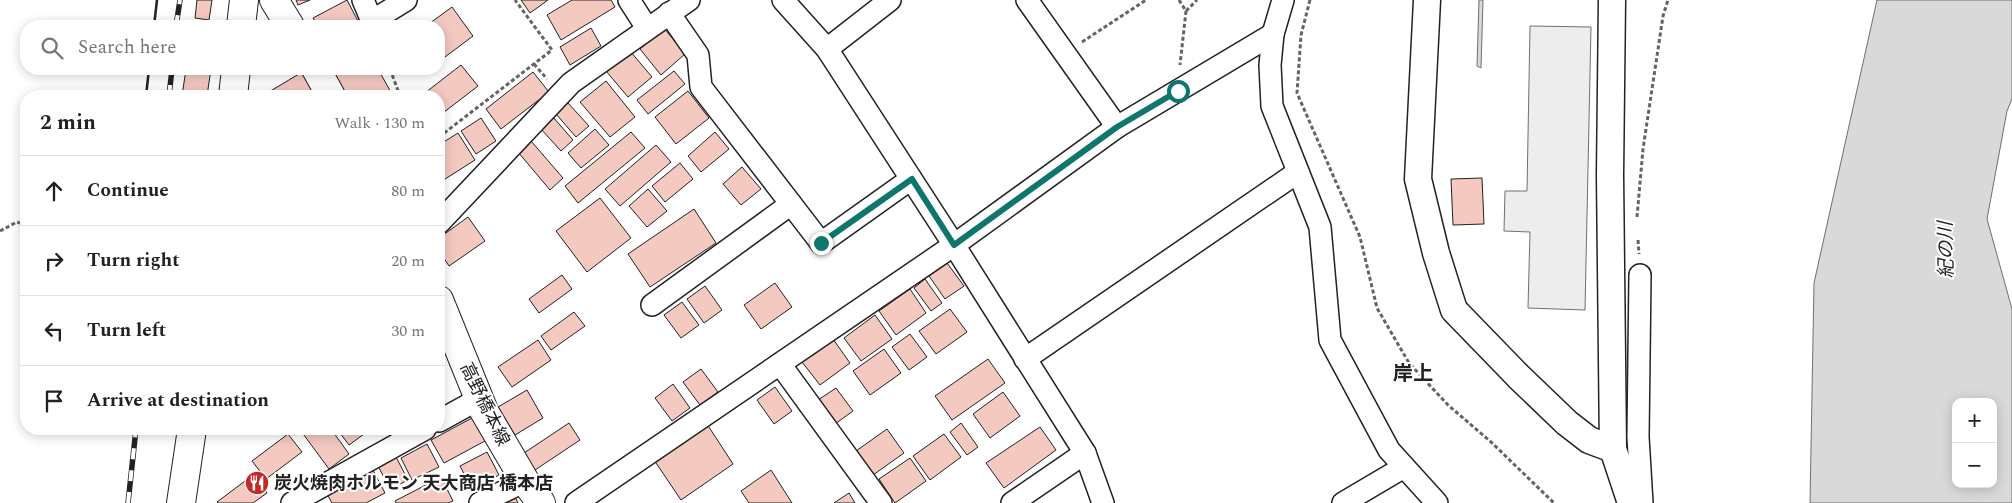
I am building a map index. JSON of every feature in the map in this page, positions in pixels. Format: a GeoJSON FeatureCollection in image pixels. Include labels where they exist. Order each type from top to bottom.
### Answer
{"type":"FeatureCollection","features":[{"type":"Feature","properties":{"kind":"main road"},"geometry":{"type":"LineString","coordinates":[[242,20],[244,0]]}},
{"type":"Feature","properties":{"kind":"main road"},"geometry":{"type":"LineString","coordinates":[[274,0],[286,20]]}},
{"type":"Feature","properties":{"kind":"main road"},"geometry":{"type":"LineString","coordinates":[[233,90],[235,75]]}},
{"type":"Feature","properties":{"kind":"main road"},"geometry":{"type":"LineString","coordinates":[[319,75],[328,90]]}},
{"type":"Feature","properties":{"kind":"main road","name":"高野橋本線"},"geometry":{"type":"LineString","coordinates":[[445,315],[484,411],[524,481],[541,503]]}},
{"type":"Feature","properties":{"kind":"main road"},"geometry":{"type":"LineString","coordinates":[[181,503],[191,435]]}},
{"type":"Feature","properties":{"kind":"street"},"geometry":{"type":"LineString","coordinates":[[363,0],[372,20]]}},
{"type":"Feature","properties":{"kind":"street"},"geometry":{"type":"LineString","coordinates":[[374,20],[406,0]]}},
{"type":"Feature","properties":{"kind":"street"},"geometry":{"type":"LineString","coordinates":[[629,0],[647,28]]}},
{"type":"Feature","properties":{"kind":"street"},"geometry":{"type":"LineString","coordinates":[[445,217],[571,83],[689,0]]}},
{"type":"Feature","properties":{"kind":"street"},"geometry":{"type":"LineString","coordinates":[[783,0],[826,49],[954,245],[1086,453],[1103,503]]}},
{"type":"Feature","properties":{"kind":"street"},"geometry":{"type":"LineString","coordinates":[[826,49],[890,0]]}},
{"type":"Feature","properties":{"kind":"street"},"geometry":{"type":"LineString","coordinates":[[1028,0],[1117,127]]}},
{"type":"Feature","properties":{"kind":"street"},"geometry":{"type":"LineString","coordinates":[[1283,0],[1273,34],[1270,65],[1272,106],[1320,227],[1330,340],[1389,450],[1437,503]]}},
{"type":"Feature","properties":{"kind":"street"},"geometry":{"type":"LineString","coordinates":[[1426,0],[1418,179],[1436,253],[1454,310],[1567,424],[1589,440],[1613,449]]}},
{"type":"Feature","properties":{"kind":"street"},"geometry":{"type":"LineString","coordinates":[[1612,0],[1610,175],[1613,449],[1631,503]]}},
{"type":"Feature","properties":{"kind":"street"},"geometry":{"type":"LineString","coordinates":[[669,13],[698,55],[701,87],[821,243],[912,179]]}},
{"type":"Feature","properties":{"kind":"street"},"geometry":{"type":"LineString","coordinates":[[576,503],[954,245],[1117,127],[1273,34]]}},
{"type":"Feature","properties":{"kind":"street"},"geometry":{"type":"LineString","coordinates":[[1025,359],[1298,172]]}},
{"type":"Feature","properties":{"kind":"street"},"geometry":{"type":"LineString","coordinates":[[652,305],[791,204]]}},
{"type":"Feature","properties":{"kind":"street"},"geometry":{"type":"LineString","coordinates":[[1640,275],[1638,437],[1642,503]]}},
{"type":"Feature","properties":{"kind":"street"},"geometry":{"type":"LineString","coordinates":[[780,364],[881,503]]}},
{"type":"Feature","properties":{"kind":"street"},"geometry":{"type":"LineString","coordinates":[[445,418],[479,399]]}},
{"type":"Feature","properties":{"kind":"street"},"geometry":{"type":"LineString","coordinates":[[305,500],[415,435]]}},
{"type":"Feature","properties":{"kind":"street"},"geometry":{"type":"LineString","coordinates":[[1012,503],[1086,453]]}},
{"type":"Feature","properties":{"kind":"street"},"geometry":{"type":"LineString","coordinates":[[1343,503],[1404,467]]}},
{"type":"Feature","properties":{"kind":"street"},"geometry":{"type":"LineString","coordinates":[[480,503],[524,481]]}},
{"type":"Feature","properties":{"kind":"path"},"geometry":{"type":"LineString","coordinates":[[445,132],[552,50],[515,0]]}},
{"type":"Feature","properties":{"kind":"path"},"geometry":{"type":"LineString","coordinates":[[1065,53],[1146,0]]}},
{"type":"Feature","properties":{"kind":"path"},"geometry":{"type":"LineString","coordinates":[[1178,91],[1186,10],[1179,0]]}},
{"type":"Feature","properties":{"kind":"path"},"geometry":{"type":"LineString","coordinates":[[1186,10],[1198,0]]}},
{"type":"Feature","properties":{"kind":"path"},"geometry":{"type":"LineString","coordinates":[[1310,0],[1301,35],[1297,93],[1360,237],[1376,308],[1409,363],[1448,405],[1491,442],[1554,503]]}},
{"type":"Feature","properties":{"kind":"path"},"geometry":{"type":"LineString","coordinates":[[1637,225],[1643,149],[1668,0]]}},
{"type":"Feature","properties":{"kind":"path"},"geometry":{"type":"LineString","coordinates":[[392,75],[398,90]]}},
{"type":"Feature","properties":{"kind":"path"},"geometry":{"type":"LineString","coordinates":[[0,231],[17,222],[20,223]]}},
{"type":"Feature","properties":{"kind":"path"},"geometry":{"type":"LineString","coordinates":[[1638,235],[1640,275]]}},
{"type":"Feature","properties":{"kind":"shaded area"},"geometry":{"type":"Polygon","coordinates":[[[1530,26],[1591,27],[1585,310],[1528,308],[1530,232],[1504,231],[1505,191],[1527,191],[1530,26]]]}},
{"type":"Feature","properties":{"kind":"water"},"geometry":{"type":"Polygon","coordinates":[[[1479,0],[1483,0],[1481,68],[1477,66],[1479,0]]]}},
{"type":"Feature","properties":{"kind":"water","name":"紀の川"},"geometry":{"type":"Polygon","coordinates":[[[1877,0],[2012,0],[2012,99],[2007,111],[1987,219],[2012,309],[2012,503],[1810,503],[1814,283],[1877,0]]]}},
{"type":"Feature","properties":{"kind":"building"},"geometry":{"type":"Polygon","coordinates":[[[197,0],[212,0],[209,20],[195,18],[197,0]]]}},
{"type":"Feature","properties":{"kind":"building"},"geometry":{"type":"Polygon","coordinates":[[[296,0],[310,0],[298,5],[296,0]]]}},
{"type":"Feature","properties":{"kind":"building"},"geometry":{"type":"Polygon","coordinates":[[[347,0],[357,20],[314,20],[313,18],[347,0]]]}},
{"type":"Feature","properties":{"kind":"building"},"geometry":{"type":"Polygon","coordinates":[[[521,0],[548,0],[530,13],[521,0]]]}},
{"type":"Feature","properties":{"kind":"building"},"geometry":{"type":"Polygon","coordinates":[[[572,0],[611,0],[615,7],[561,40],[547,15],[572,0]]]}},
{"type":"Feature","properties":{"kind":"building"},"geometry":{"type":"Polygon","coordinates":[[[452,7],[473,36],[445,57],[445,20],[434,20],[452,7]]]}},
{"type":"Feature","properties":{"kind":"building"},"geometry":{"type":"Polygon","coordinates":[[[591,28],[601,46],[570,65],[560,47],[591,28]]]}},
{"type":"Feature","properties":{"kind":"building"},"geometry":{"type":"Polygon","coordinates":[[[664,28],[685,54],[661,75],[640,49],[664,28]]]}},
{"type":"Feature","properties":{"kind":"building"},"geometry":{"type":"Polygon","coordinates":[[[630,51],[652,77],[628,97],[606,71],[630,51]]]}},
{"type":"Feature","properties":{"kind":"building"},"geometry":{"type":"Polygon","coordinates":[[[461,65],[478,86],[445,111],[445,90],[429,90],[461,65]]]}},
{"type":"Feature","properties":{"kind":"building"},"geometry":{"type":"Polygon","coordinates":[[[674,71],[685,84],[648,114],[637,100],[674,71]]]}},
{"type":"Feature","properties":{"kind":"building"},"geometry":{"type":"Polygon","coordinates":[[[533,72],[549,92],[501,129],[486,109],[533,72]]]}},
{"type":"Feature","properties":{"kind":"building"},"geometry":{"type":"Polygon","coordinates":[[[185,75],[210,75],[208,90],[183,90],[185,75]]]}},
{"type":"Feature","properties":{"kind":"building"},"geometry":{"type":"Polygon","coordinates":[[[297,75],[306,75],[315,90],[272,90],[297,75]]]}},
{"type":"Feature","properties":{"kind":"building"},"geometry":{"type":"Polygon","coordinates":[[[335,75],[381,75],[390,90],[343,90],[335,75]]]}},
{"type":"Feature","properties":{"kind":"building"},"geometry":{"type":"Polygon","coordinates":[[[606,81],[635,117],[610,137],[580,102],[606,81]]]}},
{"type":"Feature","properties":{"kind":"building"},"geometry":{"type":"Polygon","coordinates":[[[688,91],[709,118],[676,144],[655,117],[688,91]]]}},
{"type":"Feature","properties":{"kind":"building"},"geometry":{"type":"Polygon","coordinates":[[[568,103],[589,126],[576,137],[556,114],[568,103]]]}},
{"type":"Feature","properties":{"kind":"building"},"geometry":{"type":"Polygon","coordinates":[[[553,117],[573,140],[561,151],[540,128],[553,117]]]}},
{"type":"Feature","properties":{"kind":"building"},"geometry":{"type":"Polygon","coordinates":[[[481,118],[496,141],[476,154],[461,131],[481,118]]]}},
{"type":"Feature","properties":{"kind":"building"},"geometry":{"type":"Polygon","coordinates":[[[595,129],[609,145],[581,168],[568,153],[595,129]]]}},
{"type":"Feature","properties":{"kind":"building"},"geometry":{"type":"Polygon","coordinates":[[[631,132],[645,148],[578,203],[565,186],[631,132]]]}},
{"type":"Feature","properties":{"kind":"building"},"geometry":{"type":"Polygon","coordinates":[[[715,132],[729,149],[701,172],[688,156],[715,132]]]}},
{"type":"Feature","properties":{"kind":"building"},"geometry":{"type":"Polygon","coordinates":[[[458,133],[475,160],[445,179],[445,141],[458,133]]]}},
{"type":"Feature","properties":{"kind":"building"},"geometry":{"type":"Polygon","coordinates":[[[531,141],[563,178],[550,190],[518,152],[531,141]]]}},
{"type":"Feature","properties":{"kind":"building"},"geometry":{"type":"Polygon","coordinates":[[[656,145],[671,162],[620,206],[605,189],[656,145]]]}},
{"type":"Feature","properties":{"kind":"building"},"geometry":{"type":"Polygon","coordinates":[[[680,163],[693,179],[665,202],[652,186],[680,163]]]}},
{"type":"Feature","properties":{"kind":"building"},"geometry":{"type":"Polygon","coordinates":[[[742,167],[761,189],[741,205],[723,184],[742,167]]]}},
{"type":"Feature","properties":{"kind":"building"},"geometry":{"type":"Polygon","coordinates":[[[1482,178],[1484,224],[1453,225],[1451,179],[1482,178]]]}},
{"type":"Feature","properties":{"kind":"building"},"geometry":{"type":"Polygon","coordinates":[[[648,189],[667,211],[647,227],[629,206],[648,189]]]}},
{"type":"Feature","properties":{"kind":"building"},"geometry":{"type":"Polygon","coordinates":[[[600,198],[631,238],[587,272],[556,231],[600,198]]]}},
{"type":"Feature","properties":{"kind":"building"},"geometry":{"type":"Polygon","coordinates":[[[694,209],[716,243],[650,287],[628,254],[694,209]]]}},
{"type":"Feature","properties":{"kind":"building"},"geometry":{"type":"Polygon","coordinates":[[[468,217],[485,241],[449,266],[445,260],[445,234],[468,217]]]}},
{"type":"Feature","properties":{"kind":"building"},"geometry":{"type":"Polygon","coordinates":[[[947,263],[964,286],[945,299],[929,276],[947,263]]]}},
{"type":"Feature","properties":{"kind":"building"},"geometry":{"type":"Polygon","coordinates":[[[562,275],[572,289],[539,313],[529,299],[562,275]]]}},
{"type":"Feature","properties":{"kind":"building"},"geometry":{"type":"Polygon","coordinates":[[[925,279],[942,303],[931,311],[914,288],[925,279]]]}},
{"type":"Feature","properties":{"kind":"building"},"geometry":{"type":"Polygon","coordinates":[[[775,283],[792,307],[761,329],[744,305],[775,283]]]}},
{"type":"Feature","properties":{"kind":"building"},"geometry":{"type":"Polygon","coordinates":[[[705,286],[722,310],[704,323],[687,299],[705,286]]]}},
{"type":"Feature","properties":{"kind":"building"},"geometry":{"type":"Polygon","coordinates":[[[910,289],[926,313],[896,335],[879,311],[910,289]]]}},
{"type":"Feature","properties":{"kind":"building"},"geometry":{"type":"Polygon","coordinates":[[[682,302],[699,325],[681,338],[664,315],[682,302]]]}},
{"type":"Feature","properties":{"kind":"building"},"geometry":{"type":"Polygon","coordinates":[[[950,309],[967,332],[936,354],[919,331],[950,309]]]}},
{"type":"Feature","properties":{"kind":"building"},"geometry":{"type":"Polygon","coordinates":[[[574,312],[585,326],[551,350],[541,336],[574,312]]]}},
{"type":"Feature","properties":{"kind":"building"},"geometry":{"type":"Polygon","coordinates":[[[875,315],[892,339],[861,361],[844,338],[875,315]]]}},
{"type":"Feature","properties":{"kind":"building"},"geometry":{"type":"Polygon","coordinates":[[[910,334],[927,357],[909,370],[892,347],[910,334]]]}},
{"type":"Feature","properties":{"kind":"building"},"geometry":{"type":"Polygon","coordinates":[[[833,339],[850,363],[820,385],[802,362],[833,339]]]}},
{"type":"Feature","properties":{"kind":"building"},"geometry":{"type":"Polygon","coordinates":[[[538,340],[551,360],[512,387],[498,367],[538,340]]]}},
{"type":"Feature","properties":{"kind":"building"},"geometry":{"type":"Polygon","coordinates":[[[884,349],[901,373],[870,395],[853,371],[884,349]]]}},
{"type":"Feature","properties":{"kind":"building"},"geometry":{"type":"Polygon","coordinates":[[[988,359],[1005,383],[952,420],[935,396],[988,359]]]}},
{"type":"Feature","properties":{"kind":"building"},"geometry":{"type":"Polygon","coordinates":[[[701,369],[718,392],[700,405],[683,382],[701,369]]]}},
{"type":"Feature","properties":{"kind":"building"},"geometry":{"type":"Polygon","coordinates":[[[673,384],[690,408],[672,421],[655,398],[673,384]]]}},
{"type":"Feature","properties":{"kind":"building"},"geometry":{"type":"Polygon","coordinates":[[[775,387],[792,411],[774,424],[757,400],[775,387]]]}},
{"type":"Feature","properties":{"kind":"building"},"geometry":{"type":"Polygon","coordinates":[[[836,388],[853,411],[835,424],[818,400],[836,388]]]}},
{"type":"Feature","properties":{"kind":"building"},"geometry":{"type":"Polygon","coordinates":[[[527,390],[543,418],[515,435],[498,407],[527,390]]]}},
{"type":"Feature","properties":{"kind":"building"},"geometry":{"type":"Polygon","coordinates":[[[1003,392],[1020,416],[990,438],[973,414],[1003,392]]]}},
{"type":"Feature","properties":{"kind":"building"},"geometry":{"type":"Polygon","coordinates":[[[472,418],[485,441],[444,463],[431,440],[440,435],[445,435],[445,432],[472,418]]]}},
{"type":"Feature","properties":{"kind":"building"},"geometry":{"type":"Polygon","coordinates":[[[569,423],[580,440],[535,470],[524,453],[569,423]]]}},
{"type":"Feature","properties":{"kind":"building"},"geometry":{"type":"Polygon","coordinates":[[[961,423],[978,447],[967,455],[950,432],[961,423]]]}},
{"type":"Feature","properties":{"kind":"building"},"geometry":{"type":"Polygon","coordinates":[[[707,424],[733,464],[681,500],[654,460],[707,424]]]}},
{"type":"Feature","properties":{"kind":"building"},"geometry":{"type":"Polygon","coordinates":[[[1040,427],[1056,450],[1004,488],[986,463],[1040,427]]]}},
{"type":"Feature","properties":{"kind":"building"},"geometry":{"type":"Polygon","coordinates":[[[887,429],[904,453],[873,475],[856,451],[887,429]]]}},
{"type":"Feature","properties":{"kind":"building"},"geometry":{"type":"Polygon","coordinates":[[[944,434],[961,457],[930,480],[913,456],[944,434]]]}},
{"type":"Feature","properties":{"kind":"building"},"geometry":{"type":"Polygon","coordinates":[[[287,435],[289,435],[302,452],[266,479],[252,461],[287,435]]]}},
{"type":"Feature","properties":{"kind":"building"},"geometry":{"type":"Polygon","coordinates":[[[304,435],[335,435],[349,454],[329,469],[304,435]]]}},
{"type":"Feature","properties":{"kind":"building"},"geometry":{"type":"Polygon","coordinates":[[[342,435],[363,435],[349,445],[342,435]]]}},
{"type":"Feature","properties":{"kind":"building"},"geometry":{"type":"Polygon","coordinates":[[[427,444],[439,467],[412,480],[401,458],[427,444]]]}},
{"type":"Feature","properties":{"kind":"building"},"geometry":{"type":"Polygon","coordinates":[[[487,452],[499,475],[472,489],[460,466],[487,452]]]}},
{"type":"Feature","properties":{"kind":"building"},"geometry":{"type":"Polygon","coordinates":[[[396,457],[408,480],[390,489],[378,466],[396,457]]]}},
{"type":"Feature","properties":{"kind":"building"},"geometry":{"type":"Polygon","coordinates":[[[910,458],[926,481],[895,503],[879,479],[910,458]]]}},
{"type":"Feature","properties":{"kind":"building"},"geometry":{"type":"Polygon","coordinates":[[[373,470],[385,493],[366,503],[332,503],[327,494],[373,470]]]}},
{"type":"Feature","properties":{"kind":"building"},"geometry":{"type":"Polygon","coordinates":[[[771,470],[792,503],[749,503],[741,491],[771,470]]]}},
{"type":"Feature","properties":{"kind":"building"},"geometry":{"type":"Polygon","coordinates":[[[253,475],[267,493],[253,503],[217,502],[253,475]]]}},
{"type":"Feature","properties":{"kind":"building"},"geometry":{"type":"Polygon","coordinates":[[[441,477],[453,501],[448,503],[396,503],[395,501],[441,477]]]}},
{"type":"Feature","properties":{"kind":"building"},"geometry":{"type":"Polygon","coordinates":[[[849,493],[855,503],[834,503],[849,493]]]}},
{"type":"Feature","properties":{"kind":"building"},"geometry":{"type":"Polygon","coordinates":[[[514,495],[518,503],[500,503],[514,495]]]}},
{"type":"Feature","properties":{"kind":"railway"},"geometry":{"type":"LineString","coordinates":[[177,20],[180,0]]}},
{"type":"Feature","properties":{"kind":"railway"},"geometry":{"type":"LineString","coordinates":[[170,90],[171,75]]}},
{"type":"Feature","properties":{"kind":"railway"},"geometry":{"type":"LineString","coordinates":[[128,503],[135,435]]}},
{"type":"Feature","properties":{"kind":"wall"},"geometry":{"type":"LineString","coordinates":[[155,20],[157,0]]}},
{"type":"Feature","properties":{"kind":"wall"},"geometry":{"type":"LineString","coordinates":[[147,90],[148,75]]}},
{"type":"Feature","properties":{"kind":"place","name":"炭火焼肉ホルモン 天大商店 橋本店"},"geometry":{"type":"Point","coordinates":[257,483]}},
{"type":"Feature","properties":{"kind":"district","name":"岸上"},"geometry":{"type":"Point","coordinates":[1413,373]}},
{"type":"Feature","properties":{"kind":"route"},"geometry":{"type":"LineString","coordinates":[[821,243],[912,179],[954,245],[1117,127],[1178,91]]}}]}
